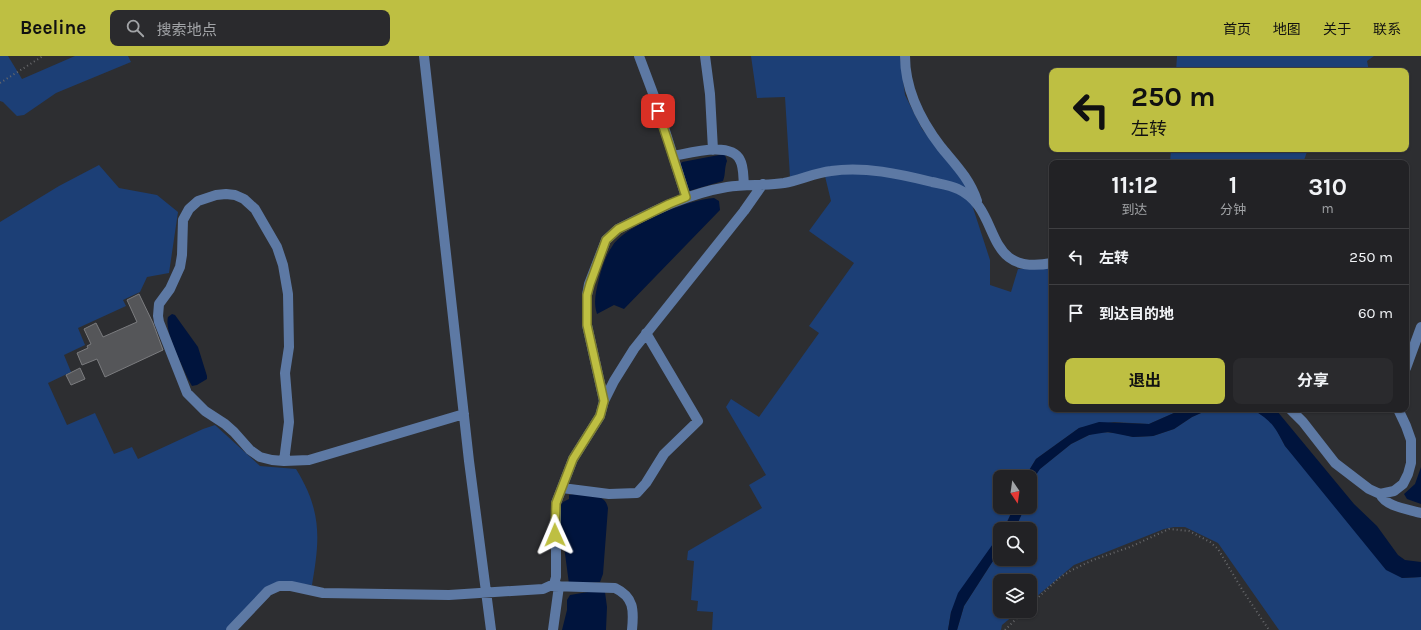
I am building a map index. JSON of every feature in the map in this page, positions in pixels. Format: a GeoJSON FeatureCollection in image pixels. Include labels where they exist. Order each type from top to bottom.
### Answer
{"type":"FeatureCollection","features":[{"type":"Feature","properties":{"kind":"street"},"geometry":{"type":"LineString","coordinates":[[424,56],[464,414],[491,630]]}},
{"type":"Feature","properties":{"kind":"street"},"geometry":{"type":"LineString","coordinates":[[639,56],[654,96],[686,197]]}},
{"type":"Feature","properties":{"kind":"street"},"geometry":{"type":"LineString","coordinates":[[704,56],[710,94],[713,150]]}},
{"type":"Feature","properties":{"kind":"street"},"geometry":{"type":"LineString","coordinates":[[905,56],[908,83],[918,111],[931,133],[970,182],[977,202],[997,243],[1004,252],[1018,264],[1040,266],[1049,264]]}},
{"type":"Feature","properties":{"kind":"street"},"geometry":{"type":"LineString","coordinates":[[673,156],[720,149],[731,151],[738,156],[741,162],[744,185]]}},
{"type":"Feature","properties":{"kind":"street"},"geometry":{"type":"LineString","coordinates":[[604,401],[587,325],[587,295],[606,240],[618,229],[686,197],[725,187],[784,183],[830,171],[845,169],[900,174],[956,188],[969,195],[977,202]]}},
{"type":"Feature","properties":{"kind":"street"},"geometry":{"type":"LineString","coordinates":[[553,630],[554,584],[556,577],[555,507],[573,459],[600,416],[604,401],[614,381],[634,349],[744,211],[763,184]]}},
{"type":"Feature","properties":{"kind":"street"},"geometry":{"type":"LineString","coordinates":[[284,462],[289,422],[285,373],[288,347],[288,300],[283,265],[277,247],[255,209],[249,202],[235,195],[226,194],[204,198],[189,208],[184,216],[180,267],[170,289],[159,304],[159,322],[187,393],[205,411],[225,424],[234,432],[250,450],[260,457],[272,460],[284,462],[309,460],[464,414]]}},
{"type":"Feature","properties":{"kind":"street"},"geometry":{"type":"LineString","coordinates":[[1409,360],[1421,327]]}},
{"type":"Feature","properties":{"kind":"street"},"geometry":{"type":"LineString","coordinates":[[562,488],[608,494],[637,494],[646,483],[664,454],[698,421],[646,333]]}},
{"type":"Feature","properties":{"kind":"street"},"geometry":{"type":"LineString","coordinates":[[1293,412],[1303,422],[1335,463],[1369,490],[1380,494],[1394,491],[1403,484],[1408,474],[1411,462],[1411,440],[1399,412]]}},
{"type":"Feature","properties":{"kind":"street"},"geometry":{"type":"LineString","coordinates":[[1380,494],[1382,499],[1393,505],[1421,513]]}},
{"type":"Feature","properties":{"kind":"street"},"geometry":{"type":"LineString","coordinates":[[231,630],[268,591],[279,586],[291,586],[323,593],[449,595],[543,589],[555,586],[614,588],[628,597],[634,613],[632,630]]}},
{"type":"Feature","properties":{"kind":"path"},"geometry":{"type":"LineString","coordinates":[[0,83],[43,56]]}},
{"type":"Feature","properties":{"kind":"path"},"geometry":{"type":"LineString","coordinates":[[1037,598],[1059,578],[1093,560],[1170,529],[1189,531],[1210,542],[1218,549],[1243,591],[1269,630]]}},
{"type":"Feature","properties":{"kind":"path"},"geometry":{"type":"LineString","coordinates":[[1005,630],[1017,618]]}},
{"type":"Feature","properties":{"kind":"shaded area"},"geometry":{"type":"Polygon","coordinates":[[[0,56],[8,56],[22,79],[75,56],[128,56],[131,62],[56,93],[24,115],[17,116],[3,102],[0,101],[0,56]]]}},
{"type":"Feature","properties":{"kind":"shaded area"},"geometry":{"type":"Polygon","coordinates":[[[751,56],[900,56],[905,95],[922,129],[963,177],[990,260],[990,285],[1011,292],[1018,269],[1049,267],[1049,412],[1176,412],[1149,424],[1114,422],[1079,428],[1036,459],[1029,470],[993,470],[993,514],[1011,514],[1007,522],[993,522],[993,545],[951,612],[948,630],[712,630],[713,612],[697,611],[698,601],[691,600],[694,561],[687,560],[688,551],[762,508],[749,485],[766,475],[726,407],[731,399],[759,417],[819,333],[809,326],[854,263],[809,231],[831,201],[823,168],[790,177],[785,97],[757,98],[751,56]]]}},
{"type":"Feature","properties":{"kind":"shaded area"},"geometry":{"type":"Polygon","coordinates":[[[1177,56],[1374,56],[1367,61],[1368,68],[1176,68],[1177,56]]]}},
{"type":"Feature","properties":{"kind":"shaded area"},"geometry":{"type":"Polygon","coordinates":[[[1171,152],[1307,152],[1304,160],[1170,160],[1171,152]]]}},
{"type":"Feature","properties":{"kind":"shaded area"},"geometry":{"type":"Polygon","coordinates":[[[725,155],[727,161],[723,181],[689,191],[680,165],[682,162],[725,155]]]}},
{"type":"Feature","properties":{"kind":"shaded area"},"geometry":{"type":"Polygon","coordinates":[[[99,165],[119,188],[157,195],[178,212],[169,273],[147,277],[140,292],[123,300],[126,306],[78,328],[85,345],[64,355],[71,372],[48,383],[67,425],[95,413],[114,454],[132,447],[138,459],[215,425],[260,466],[296,469],[311,498],[315,512],[317,526],[317,553],[312,585],[280,583],[264,589],[226,630],[0,630],[0,222],[59,186],[99,165]]]}},
{"type":"Feature","properties":{"kind":"shaded area"},"geometry":{"type":"Polygon","coordinates":[[[714,198],[719,201],[720,210],[624,309],[614,305],[597,314],[595,296],[601,270],[606,257],[620,237],[631,229],[659,214],[703,199],[714,198]]]}},
{"type":"Feature","properties":{"kind":"shaded area"},"geometry":{"type":"Polygon","coordinates":[[[172,314],[175,315],[198,347],[207,379],[197,385],[192,386],[188,379],[171,339],[167,323],[168,317],[172,314]]]}},
{"type":"Feature","properties":{"kind":"shaded area"},"geometry":{"type":"Polygon","coordinates":[[[1176,412],[1203,412],[1192,417],[1174,429],[1153,436],[1133,437],[1108,432],[1089,435],[1071,444],[1040,469],[1037,474],[1037,470],[1029,470],[1036,459],[1079,428],[1099,422],[1149,424],[1176,412]]]}},
{"type":"Feature","properties":{"kind":"shaded area"},"geometry":{"type":"Polygon","coordinates":[[[1203,412],[1257,412],[1268,419],[1274,425],[1285,446],[1402,578],[1421,577],[1421,630],[1279,630],[1218,543],[1185,527],[1174,527],[1164,529],[1074,565],[1037,596],[1037,574],[993,574],[993,618],[1010,618],[1002,625],[1001,630],[957,630],[964,606],[993,561],[993,566],[1037,566],[1037,522],[1018,522],[1022,514],[1037,514],[1037,471],[1071,444],[1098,432],[1118,433],[1133,437],[1153,436],[1174,429],[1192,417],[1203,412]]]}},
{"type":"Feature","properties":{"kind":"shaded area"},"geometry":{"type":"Polygon","coordinates":[[[1256,412],[1277,412],[1354,504],[1377,526],[1398,555],[1405,560],[1421,562],[1421,577],[1402,578],[1386,570],[1285,446],[1272,425],[1256,412]]]}},
{"type":"Feature","properties":{"kind":"shaded area"},"geometry":{"type":"Polygon","coordinates":[[[1421,467],[1421,504],[1407,499],[1404,494],[1415,484],[1421,467]]]}},
{"type":"Feature","properties":{"kind":"shaded area"},"geometry":{"type":"Polygon","coordinates":[[[569,495],[594,495],[599,497],[603,499],[608,508],[603,574],[600,582],[569,584],[559,508],[563,502],[569,499],[569,495]]]}},
{"type":"Feature","properties":{"kind":"shaded area"},"geometry":{"type":"Polygon","coordinates":[[[1011,514],[1022,514],[1018,522],[1007,522],[1011,514]]]}},
{"type":"Feature","properties":{"kind":"shaded area"},"geometry":{"type":"Polygon","coordinates":[[[993,544],[993,561],[964,606],[957,630],[948,630],[951,612],[958,593],[993,544]]]}},
{"type":"Feature","properties":{"kind":"shaded area"},"geometry":{"type":"Polygon","coordinates":[[[600,590],[605,592],[607,607],[606,630],[562,630],[567,610],[567,600],[570,595],[600,590]]]}},
{"type":"Feature","properties":{"kind":"building"},"geometry":{"type":"Polygon","coordinates":[[[139,294],[153,323],[163,350],[105,377],[97,359],[82,365],[77,353],[88,348],[87,346],[91,344],[84,329],[96,323],[103,337],[137,322],[127,300],[139,294]]]}},
{"type":"Feature","properties":{"kind":"building"},"geometry":{"type":"Polygon","coordinates":[[[80,368],[85,379],[71,385],[66,375],[80,368]]]}},
{"type":"Feature","properties":{"kind":"route"},"geometry":{"type":"LineString","coordinates":[[555,535],[556,503],[573,459],[600,416],[604,401],[587,325],[587,295],[606,240],[618,229],[686,197],[658,111]]}}]}
